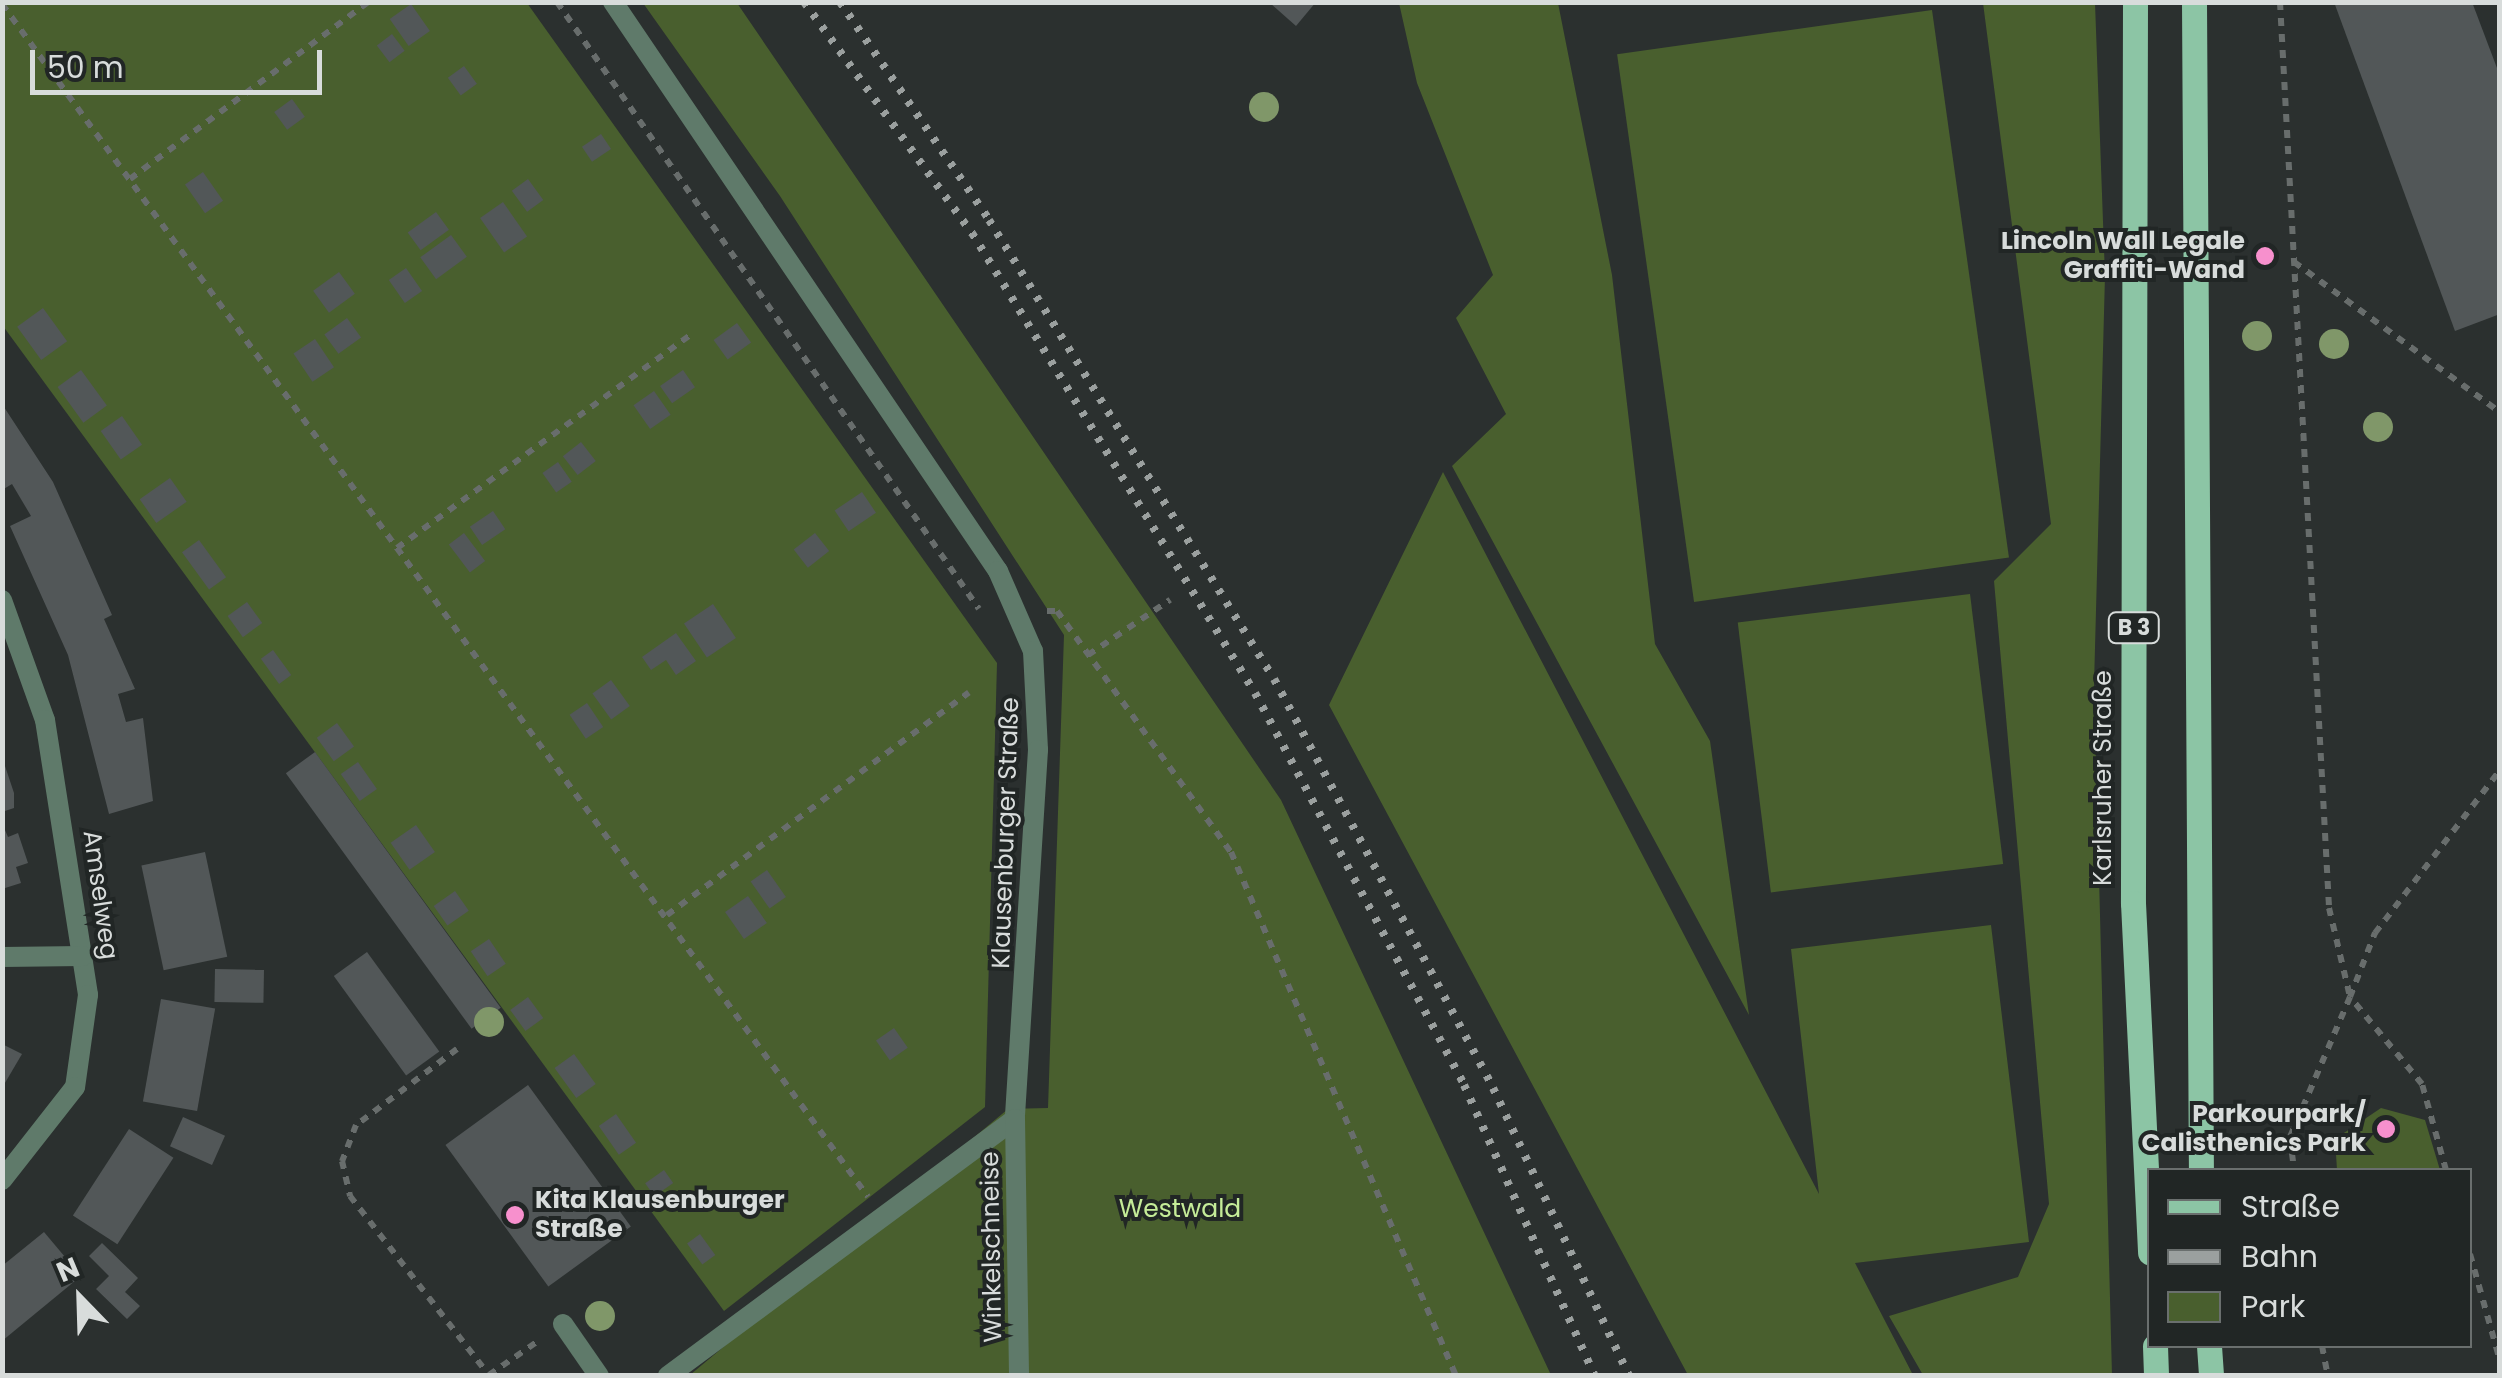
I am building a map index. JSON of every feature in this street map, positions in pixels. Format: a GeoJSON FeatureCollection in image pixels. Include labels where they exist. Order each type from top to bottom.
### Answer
{"type":"FeatureCollection","features":[{"type":"Feature","properties":{"kind":"main road","name":"Karlsruher Straße"},"geometry":{"type":"LineString","coordinates":[[2135,2],[2133,904],[2147,1192]]}},
{"type":"Feature","properties":{"kind":"main road","name":"B 3"},"geometry":{"type":"LineString","coordinates":[[2194,2],[2201,1168]]}},
{"type":"Feature","properties":{"kind":"main road"},"geometry":{"type":"LineString","coordinates":[[2155,1348],[2156,1376]]}},
{"type":"Feature","properties":{"kind":"main road"},"geometry":{"type":"LineString","coordinates":[[2209,1348],[2211,1376]]}},
{"type":"Feature","properties":{"kind":"street","name":"Klausenburger Straße"},"geometry":{"type":"LineString","coordinates":[[612,2],[998,572],[1033,651],[1038,750],[1015,1118]]}},
{"type":"Feature","properties":{"kind":"street","name":"Amselweg"},"geometry":{"type":"LineString","coordinates":[[2,600],[44,720],[84,956],[75,1088],[2,1180]]}},
{"type":"Feature","properties":{"kind":"street"},"geometry":{"type":"LineString","coordinates":[[2,957],[84,956]]}},
{"type":"Feature","properties":{"kind":"street"},"geometry":{"type":"LineString","coordinates":[[668,1376],[1015,1118]]}},
{"type":"Feature","properties":{"kind":"street","name":"Winkelschneise"},"geometry":{"type":"LineString","coordinates":[[1015,1118],[1019,1376]]}},
{"type":"Feature","properties":{"kind":"street"},"geometry":{"type":"LineString","coordinates":[[563,1324],[599,1376]]}},
{"type":"Feature","properties":{"kind":"path"},"geometry":{"type":"LineString","coordinates":[[130,180],[368,2]]}},
{"type":"Feature","properties":{"kind":"path"},"geometry":{"type":"LineString","coordinates":[[557,2],[984,616]]}},
{"type":"Feature","properties":{"kind":"path"},"geometry":{"type":"LineString","coordinates":[[2280,2],[2329,908],[2350,997],[2422,1084],[2445,1168]]}},
{"type":"Feature","properties":{"kind":"path"},"geometry":{"type":"LineString","coordinates":[[2,4],[668,915],[882,1217]]}},
{"type":"Feature","properties":{"kind":"path"},"geometry":{"type":"LineString","coordinates":[[2293,262],[2500,412]]}},
{"type":"Feature","properties":{"kind":"path"},"geometry":{"type":"LineString","coordinates":[[398,548],[689,336]]}},
{"type":"Feature","properties":{"kind":"path"},"geometry":{"type":"LineString","coordinates":[[1088,654],[1170,600]]}},
{"type":"Feature","properties":{"kind":"path"},"geometry":{"type":"LineString","coordinates":[[1016,611],[1057,612],[1231,852],[1456,1376]]}},
{"type":"Feature","properties":{"kind":"path"},"geometry":{"type":"LineString","coordinates":[[668,915],[969,692]]}},
{"type":"Feature","properties":{"kind":"path"},"geometry":{"type":"LineString","coordinates":[[2294,1168],[2290,1137],[2375,932],[2500,770]]}},
{"type":"Feature","properties":{"kind":"path"},"geometry":{"type":"LineString","coordinates":[[457,1049],[356,1125],[342,1161],[350,1196],[488,1374],[563,1324]]}},
{"type":"Feature","properties":{"kind":"path"},"geometry":{"type":"LineString","coordinates":[[2472,1261],[2500,1361]]}},
{"type":"Feature","properties":{"kind":"path"},"geometry":{"type":"LineString","coordinates":[[2322,1348],[2328,1376]]}},
{"type":"Feature","properties":{"kind":"green space"},"geometry":{"type":"Polygon","coordinates":[[[2,3],[527,3],[997,663],[985,1107],[724,1311],[3,326],[2,3]]]}},
{"type":"Feature","properties":{"kind":"green space","name":"Westwald"},"geometry":{"type":"Polygon","coordinates":[[[643,3],[737,3],[1281,800],[1551,1375],[690,1375],[1008,1109],[1048,1108],[1064,635],[780,196],[643,3]]]}},
{"type":"Feature","properties":{"kind":"green space"},"geometry":{"type":"Polygon","coordinates":[[[1399,3],[1558,3],[1612,275],[1655,644],[1710,741],[1749,1015],[1452,466],[1506,414],[1456,318],[1493,275],[1417,83],[1399,3]]]}},
{"type":"Feature","properties":{"kind":"green space"},"geometry":{"type":"Polygon","coordinates":[[[1983,3],[2095,3],[2105,276],[2094,685],[2112,1375],[1923,1375],[1889,1316],[2018,1277],[2049,1204],[1994,581],[2051,524],[1983,3]]]}},
{"type":"Feature","properties":{"kind":"green space"},"geometry":{"type":"Polygon","coordinates":[[[1932,10],[2009,558],[1694,602],[1617,54],[1932,10]]]}},
{"type":"Feature","properties":{"kind":"green space"},"geometry":{"type":"Polygon","coordinates":[[[1443,472],[1819,1194],[1791,949],[1991,925],[2029,1242],[1855,1263],[1913,1375],[1688,1375],[1329,705],[1443,472]]]}},
{"type":"Feature","properties":{"kind":"green space"},"geometry":{"type":"Polygon","coordinates":[[[1970,594],[2003,864],[1771,892],[1738,623],[1970,594]]]}},
{"type":"Feature","properties":{"kind":"green space","name":"Parkourpark/ Calisthenics Park"},"geometry":{"type":"Polygon","coordinates":[[[2381,1108],[2425,1120],[2439,1168],[2337,1168],[2335,1139],[2381,1108]]]}},
{"type":"Feature","properties":{"kind":"building"},"geometry":{"type":"Polygon","coordinates":[[[1269,2],[1316,2],[1296,26],[1269,2]]]}},
{"type":"Feature","properties":{"kind":"building"},"geometry":{"type":"Polygon","coordinates":[[[2334,2],[2472,2],[2500,76],[2500,314],[2455,331],[2334,2]]]}},
{"type":"Feature","properties":{"kind":"building"},"geometry":{"type":"Polygon","coordinates":[[[411,4],[430,31],[409,46],[390,19],[411,4]]]}},
{"type":"Feature","properties":{"kind":"building"},"geometry":{"type":"Polygon","coordinates":[[[392,34],[405,51],[389,62],[377,45],[392,34]]]}},
{"type":"Feature","properties":{"kind":"building"},"geometry":{"type":"Polygon","coordinates":[[[464,66],[477,84],[461,96],[448,78],[464,66]]]}},
{"type":"Feature","properties":{"kind":"building"},"geometry":{"type":"Polygon","coordinates":[[[292,99],[305,117],[287,130],[274,112],[292,99]]]}},
{"type":"Feature","properties":{"kind":"building"},"geometry":{"type":"Polygon","coordinates":[[[601,134],[611,149],[592,162],[582,147],[601,134]]]}},
{"type":"Feature","properties":{"kind":"building"},"geometry":{"type":"Polygon","coordinates":[[[203,172],[223,201],[205,213],[185,185],[203,172]]]}},
{"type":"Feature","properties":{"kind":"building"},"geometry":{"type":"Polygon","coordinates":[[[528,179],[543,200],[527,212],[512,191],[528,179]]]}},
{"type":"Feature","properties":{"kind":"building"},"geometry":{"type":"Polygon","coordinates":[[[503,202],[527,236],[504,252],[480,218],[503,202]]]}},
{"type":"Feature","properties":{"kind":"building"},"geometry":{"type":"Polygon","coordinates":[[[436,212],[449,230],[421,250],[408,233],[436,212]]]}},
{"type":"Feature","properties":{"kind":"building"},"geometry":{"type":"Polygon","coordinates":[[[451,235],[467,257],[436,279],[420,257],[451,235]]]}},
{"type":"Feature","properties":{"kind":"building"},"geometry":{"type":"Polygon","coordinates":[[[406,268],[422,291],[405,303],[389,280],[406,268]]]}},
{"type":"Feature","properties":{"kind":"building"},"geometry":{"type":"Polygon","coordinates":[[[339,272],[355,294],[329,313],[313,291],[339,272]]]}},
{"type":"Feature","properties":{"kind":"building"},"geometry":{"type":"Polygon","coordinates":[[[43,308],[67,341],[41,360],[17,327],[43,308]]]}},
{"type":"Feature","properties":{"kind":"building"},"geometry":{"type":"Polygon","coordinates":[[[347,318],[361,337],[338,354],[324,334],[347,318]]]}},
{"type":"Feature","properties":{"kind":"building"},"geometry":{"type":"Polygon","coordinates":[[[737,323],[751,342],[728,359],[714,340],[737,323]]]}},
{"type":"Feature","properties":{"kind":"building"},"geometry":{"type":"Polygon","coordinates":[[[315,339],[334,367],[312,382],[293,354],[315,339]]]}},
{"type":"Feature","properties":{"kind":"building"},"geometry":{"type":"Polygon","coordinates":[[[81,370],[107,406],[83,423],[58,387],[81,370]]]}},
{"type":"Feature","properties":{"kind":"building"},"geometry":{"type":"Polygon","coordinates":[[[683,370],[695,387],[672,403],[660,386],[683,370]]]}},
{"type":"Feature","properties":{"kind":"building"},"geometry":{"type":"Polygon","coordinates":[[[654,391],[671,415],[650,429],[634,405],[654,391]]]}},
{"type":"Feature","properties":{"kind":"building"},"geometry":{"type":"Polygon","coordinates":[[[2,404],[53,482],[112,615],[104,619],[135,689],[118,694],[126,722],[143,718],[153,801],[109,814],[68,655],[10,526],[31,516],[12,484],[2,490],[2,404]]]}},
{"type":"Feature","properties":{"kind":"building"},"geometry":{"type":"Polygon","coordinates":[[[122,416],[142,445],[121,460],[101,431],[122,416]]]}},
{"type":"Feature","properties":{"kind":"building"},"geometry":{"type":"Polygon","coordinates":[[[581,442],[596,461],[578,475],[563,456],[581,442]]]}},
{"type":"Feature","properties":{"kind":"building"},"geometry":{"type":"Polygon","coordinates":[[[558,462],[572,482],[556,493],[542,473],[558,462]]]}},
{"type":"Feature","properties":{"kind":"building"},"geometry":{"type":"Polygon","coordinates":[[[170,478],[187,502],[156,523],[140,499],[170,478]]]}},
{"type":"Feature","properties":{"kind":"building"},"geometry":{"type":"Polygon","coordinates":[[[862,492],[876,513],[849,531],[835,510],[862,492]]]}},
{"type":"Feature","properties":{"kind":"building"},"geometry":{"type":"Polygon","coordinates":[[[493,511],[505,529],[482,545],[470,527],[493,511]]]}},
{"type":"Feature","properties":{"kind":"building"},"geometry":{"type":"Polygon","coordinates":[[[464,533],[485,561],[470,572],[449,544],[464,533]]]}},
{"type":"Feature","properties":{"kind":"building"},"geometry":{"type":"Polygon","coordinates":[[[815,533],[829,551],[808,568],[794,550],[815,533]]]}},
{"type":"Feature","properties":{"kind":"building"},"geometry":{"type":"Polygon","coordinates":[[[199,540],[226,577],[209,590],[182,552],[199,540]]]}},
{"type":"Feature","properties":{"kind":"building"},"geometry":{"type":"Polygon","coordinates":[[[247,602],[262,623],[243,637],[228,616],[247,602]]]}},
{"type":"Feature","properties":{"kind":"building"},"geometry":{"type":"Polygon","coordinates":[[[713,604],[736,638],[707,658],[684,624],[713,604]]]}},
{"type":"Feature","properties":{"kind":"building"},"geometry":{"type":"Polygon","coordinates":[[[676,633],[696,661],[676,675],[666,660],[651,670],[642,657],[676,633]]]}},
{"type":"Feature","properties":{"kind":"building"},"geometry":{"type":"Polygon","coordinates":[[[273,650],[291,675],[279,684],[261,659],[273,650]]]}},
{"type":"Feature","properties":{"kind":"building"},"geometry":{"type":"Polygon","coordinates":[[[611,680],[630,706],[611,719],[592,694],[611,680]]]}},
{"type":"Feature","properties":{"kind":"building"},"geometry":{"type":"Polygon","coordinates":[[[587,703],[603,727],[586,739],[570,715],[587,703]]]}},
{"type":"Feature","properties":{"kind":"building"},"geometry":{"type":"Polygon","coordinates":[[[337,723],[354,746],[334,761],[317,738],[337,723]]]}},
{"type":"Feature","properties":{"kind":"building"},"geometry":{"type":"Polygon","coordinates":[[[315,752],[501,1008],[472,1029],[286,773],[315,752]]]}},
{"type":"Feature","properties":{"kind":"building"},"geometry":{"type":"Polygon","coordinates":[[[2,757],[14,793],[14,808],[2,812],[2,757]]]}},
{"type":"Feature","properties":{"kind":"building"},"geometry":{"type":"Polygon","coordinates":[[[358,762],[377,789],[360,801],[341,774],[358,762]]]}},
{"type":"Feature","properties":{"kind":"building"},"geometry":{"type":"Polygon","coordinates":[[[2,823],[8,837],[18,833],[28,863],[16,867],[21,883],[2,889],[2,823]]]}},
{"type":"Feature","properties":{"kind":"building"},"geometry":{"type":"Polygon","coordinates":[[[416,825],[435,852],[410,870],[391,843],[416,825]]]}},
{"type":"Feature","properties":{"kind":"building"},"geometry":{"type":"Polygon","coordinates":[[[205,852],[227,957],[164,970],[141,866],[205,852]]]}},
{"type":"Feature","properties":{"kind":"building"},"geometry":{"type":"Polygon","coordinates":[[[767,870],[786,897],[770,909],[751,881],[767,870]]]}},
{"type":"Feature","properties":{"kind":"building"},"geometry":{"type":"Polygon","coordinates":[[[455,891],[469,911],[447,926],[434,906],[455,891]]]}},
{"type":"Feature","properties":{"kind":"building"},"geometry":{"type":"Polygon","coordinates":[[[748,896],[767,923],[744,939],[725,912],[748,896]]]}},
{"type":"Feature","properties":{"kind":"building"},"geometry":{"type":"Polygon","coordinates":[[[489,939],[506,964],[488,976],[471,951],[489,939]]]}},
{"type":"Feature","properties":{"kind":"building"},"geometry":{"type":"Polygon","coordinates":[[[367,952],[439,1052],[406,1076],[334,976],[367,952]]]}},
{"type":"Feature","properties":{"kind":"building"},"geometry":{"type":"Polygon","coordinates":[[[215,969],[264,970],[263,1003],[214,1002],[215,969]]]}},
{"type":"Feature","properties":{"kind":"building"},"geometry":{"type":"Polygon","coordinates":[[[528,997],[543,1018],[525,1031],[510,1010],[528,997]]]}},
{"type":"Feature","properties":{"kind":"building"},"geometry":{"type":"Polygon","coordinates":[[[161,999],[215,1009],[197,1111],[143,1101],[161,999]]]}},
{"type":"Feature","properties":{"kind":"building"},"geometry":{"type":"Polygon","coordinates":[[[894,1028],[908,1048],[890,1060],[876,1041],[894,1028]]]}},
{"type":"Feature","properties":{"kind":"building"},"geometry":{"type":"Polygon","coordinates":[[[2,1044],[22,1054],[2,1088],[2,1044]]]}},
{"type":"Feature","properties":{"kind":"building"},"geometry":{"type":"Polygon","coordinates":[[[574,1054],[596,1084],[576,1098],[555,1068],[574,1054]]]}},
{"type":"Feature","properties":{"kind":"building"},"geometry":{"type":"Polygon","coordinates":[[[528,1085],[631,1227],[548,1287],[445,1145],[528,1085]]]}},
{"type":"Feature","properties":{"kind":"building"},"geometry":{"type":"Polygon","coordinates":[[[616,1114],[636,1143],[619,1155],[599,1126],[616,1114]]]}},
{"type":"Feature","properties":{"kind":"building"},"geometry":{"type":"Polygon","coordinates":[[[183,1117],[225,1136],[212,1165],[170,1146],[183,1117]]]}},
{"type":"Feature","properties":{"kind":"building"},"geometry":{"type":"Polygon","coordinates":[[[129,1129],[173,1158],[117,1244],[73,1215],[129,1129]]]}},
{"type":"Feature","properties":{"kind":"building"},"geometry":{"type":"Polygon","coordinates":[[[664,1170],[673,1183],[654,1196],[645,1183],[664,1170]]]}},
{"type":"Feature","properties":{"kind":"building"},"geometry":{"type":"Polygon","coordinates":[[[44,1232],[81,1276],[2,1341],[2,1266],[44,1232]]]}},
{"type":"Feature","properties":{"kind":"building"},"geometry":{"type":"Polygon","coordinates":[[[700,1234],[715,1255],[702,1264],[687,1243],[700,1234]]]}},
{"type":"Feature","properties":{"kind":"building"},"geometry":{"type":"Polygon","coordinates":[[[102,1243],[138,1278],[125,1292],[140,1306],[127,1319],[96,1289],[109,1276],[89,1256],[102,1243]]]}},
{"type":"Feature","properties":{"kind":"railway"},"geometry":{"type":"LineString","coordinates":[[804,2],[972,233],[1255,693],[1464,1085],[1595,1376]]}},
{"type":"Feature","properties":{"kind":"railway"},"geometry":{"type":"LineString","coordinates":[[840,2],[989,220],[1274,679],[1493,1088],[1629,1376]]}},
{"type":"Feature","properties":{"kind":"place","name":"Lincoln Wall Legale Graffiti-Wand"},"geometry":{"type":"Point","coordinates":[2265,256]}},
{"type":"Feature","properties":{"kind":"place","name":"Parkourpark/ Calisthenics Park"},"geometry":{"type":"Point","coordinates":[2386,1129]}},
{"type":"Feature","properties":{"kind":"place","name":"Kita Klausenburger Straße"},"geometry":{"type":"Point","coordinates":[515,1215]}}]}
